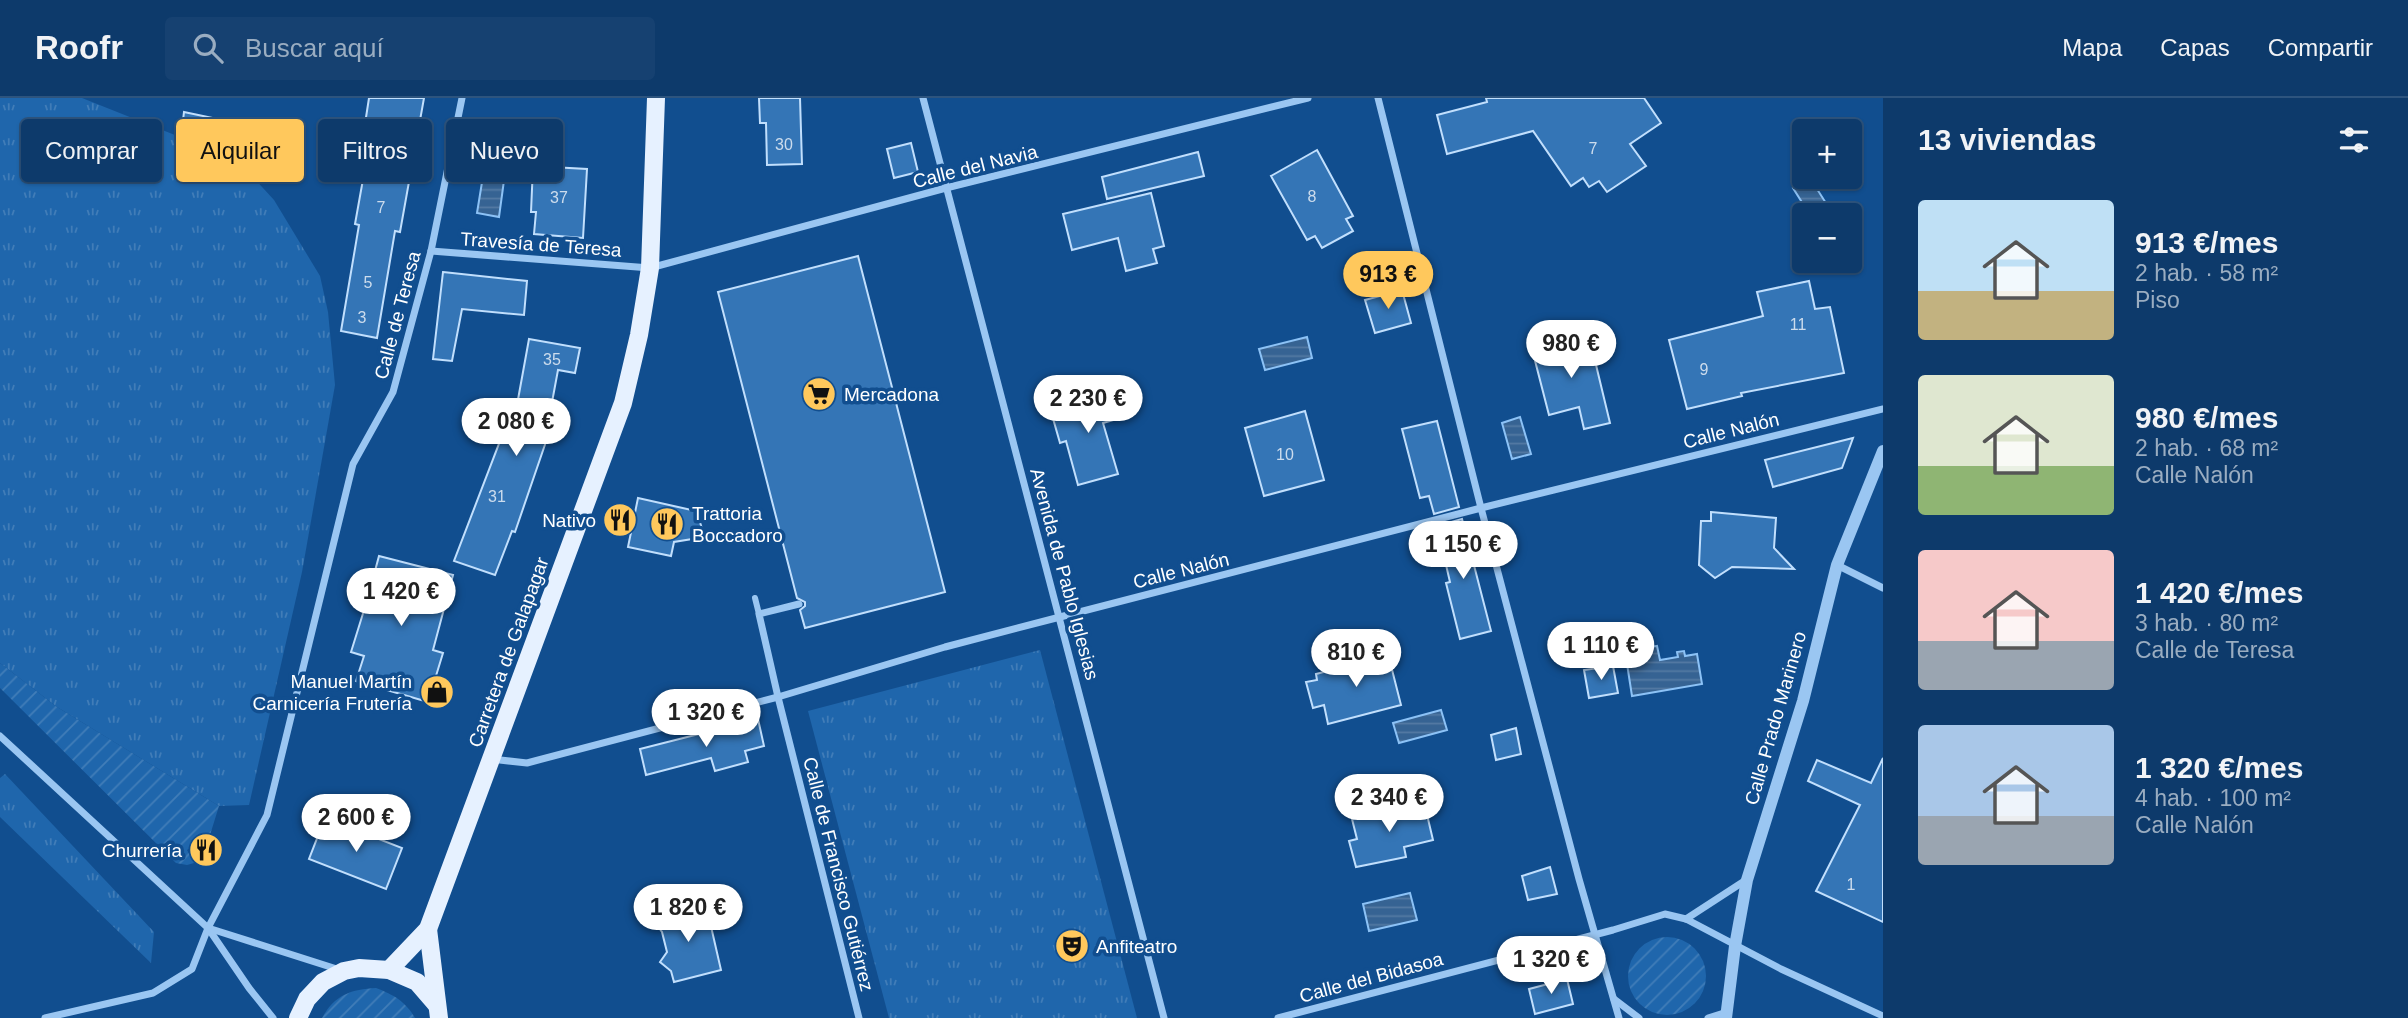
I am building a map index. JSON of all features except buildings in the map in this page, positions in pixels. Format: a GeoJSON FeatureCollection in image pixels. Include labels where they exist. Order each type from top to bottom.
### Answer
{"type":"FeatureCollection","features":[{"type":"Feature","properties":{"kind":"main road","name":"Carretera de Galapagar"},"geometry":{"type":"LineString","coordinates":[[428,929],[623,403],[639,335],[650,268],[656,98]]}},
{"type":"Feature","properties":{"kind":"main road"},"geometry":{"type":"LineString","coordinates":[[389,970],[428,929]]}},
{"type":"Feature","properties":{"kind":"main road"},"geometry":{"type":"LineString","coordinates":[[428,929],[437,1011]]}},
{"type":"Feature","properties":{"kind":"main road"},"geometry":{"type":"LineString","coordinates":[[298,1018],[307,999],[323,982],[344,971],[367,967],[389,970],[417,982],[437,1011]]}},
{"type":"Feature","properties":{"kind":"street","name":"Calle de Teresa"},"geometry":{"type":"LineString","coordinates":[[45,1018],[153,993],[192,969],[208,928],[267,815],[353,464],[393,392],[430,251],[462,98]]}},
{"type":"Feature","properties":{"kind":"street","name":"Avenida de Pablo Iglesias"},"geometry":{"type":"LineString","coordinates":[[923,98],[1164,1018]]}},
{"type":"Feature","properties":{"kind":"street","name":"Calle del Navia"},"geometry":{"type":"LineString","coordinates":[[650,268],[946,188],[1308,98]]}},
{"type":"Feature","properties":{"kind":"street"},"geometry":{"type":"LineString","coordinates":[[1378,98],[1482,508],[1594,935],[1619,1018]]}},
{"type":"Feature","properties":{"kind":"street","name":"Travesía de Teresa"},"geometry":{"type":"LineString","coordinates":[[430,251],[650,268]]}},
{"type":"Feature","properties":{"kind":"street","name":"Calle Nalón"},"geometry":{"type":"LineString","coordinates":[[490,759],[527,763],[778,697],[945,647],[1482,508],[1883,409]]}},
{"type":"Feature","properties":{"kind":"street","name":"Calle Prado Marinero"},"geometry":{"type":"LineString","coordinates":[[1708,1018],[1726,1015],[1747,880],[1803,701],[1837,565],[1883,451]]}},
{"type":"Feature","properties":{"kind":"street"},"geometry":{"type":"LineString","coordinates":[[1837,565],[1883,588]]}},
{"type":"Feature","properties":{"kind":"street","name":"Calle de Francisco Gutiérrez"},"geometry":{"type":"LineString","coordinates":[[755,598],[859,1018]]}},
{"type":"Feature","properties":{"kind":"street"},"geometry":{"type":"LineString","coordinates":[[759,614],[799,604]]}},
{"type":"Feature","properties":{"kind":"street"},"geometry":{"type":"LineString","coordinates":[[0,736],[208,928],[273,1018]]}},
{"type":"Feature","properties":{"kind":"street"},"geometry":{"type":"LineString","coordinates":[[1686,919],[1747,880]]}},
{"type":"Feature","properties":{"kind":"street"},"geometry":{"type":"LineString","coordinates":[[1594,935],[1665,914],[1686,919],[1780,969],[1883,1016]]}},
{"type":"Feature","properties":{"kind":"street"},"geometry":{"type":"LineString","coordinates":[[208,928],[304,956],[344,971]]}},
{"type":"Feature","properties":{"kind":"street","name":"Calle del Bidasoa"},"geometry":{"type":"LineString","coordinates":[[1278,1018],[1594,935]]}},
{"type":"Feature","properties":{"kind":"street"},"geometry":{"type":"LineString","coordinates":[[1614,999],[1639,1018]]}},
{"type":"Feature","properties":{"kind":"green space"},"geometry":{"type":"Polygon","coordinates":[[[0,98],[82,98],[135,119],[21,119],[21,182],[162,182],[162,130],[176,135],[176,182],[258,182],[274,200],[320,276],[328,312],[335,385],[302,572],[249,805],[219,806],[57,707],[0,663],[0,98]]]}},
{"type":"Feature","properties":{"kind":"green space"},"geometry":{"type":"Polygon","coordinates":[[[1040,650],[1137,1018],[889,1018],[808,711],[1040,650]]]}},
{"type":"Feature","properties":{"kind":"green space"},"geometry":{"type":"Polygon","coordinates":[[[0,663],[57,707],[219,806],[210,835],[187,850],[194,863],[176,863],[0,688],[0,663]]]}},
{"type":"Feature","properties":{"kind":"green space"},"geometry":{"type":"Polygon","coordinates":[[[5,774],[154,932],[151,963],[0,817],[0,778],[5,774]]]}},
{"type":"Feature","properties":{"kind":"green space"},"geometry":{"type":"Polygon","coordinates":[[[1667,937],[1682,940],[1699,954],[1706,976],[1703,991],[1689,1008],[1667,1015],[1652,1012],[1635,998],[1628,976],[1631,961],[1645,944],[1667,937]]]}},
{"type":"Feature","properties":{"kind":"green space"},"geometry":{"type":"Polygon","coordinates":[[[376,988],[398,999],[415,1018],[322,1018],[332,1004],[344,995],[376,988]]]}},
{"type":"Feature","properties":{"kind":"shaded area"},"geometry":{"type":"Polygon","coordinates":[[[482,182],[504,182],[499,217],[477,213],[482,182]]]}},
{"type":"Feature","properties":{"kind":"shaded area"},"geometry":{"type":"Polygon","coordinates":[[[1794,189],[1817,189],[1826,203],[1802,203],[1794,189]]]}},
{"type":"Feature","properties":{"kind":"shaded area"},"geometry":{"type":"Polygon","coordinates":[[[1307,337],[1312,358],[1265,370],[1259,349],[1307,337]]]}},
{"type":"Feature","properties":{"kind":"shaded area"},"geometry":{"type":"Polygon","coordinates":[[[1520,417],[1531,454],[1512,459],[1502,423],[1520,417]]]}},
{"type":"Feature","properties":{"kind":"shaded area"},"geometry":{"type":"Polygon","coordinates":[[[1657,646],[1660,660],[1678,657],[1677,652],[1684,651],[1685,656],[1697,654],[1702,684],[1632,696],[1625,651],[1657,646]]]}},
{"type":"Feature","properties":{"kind":"shaded area"},"geometry":{"type":"Polygon","coordinates":[[[1441,710],[1447,730],[1399,743],[1393,723],[1441,710]]]}},
{"type":"Feature","properties":{"kind":"shaded area"},"geometry":{"type":"Polygon","coordinates":[[[1410,893],[1417,920],[1369,931],[1363,904],[1410,893]]]}},
{"type":"Feature","properties":{"kind":"place","name":"Mercadona"},"geometry":{"type":"Point","coordinates":[819,394]}},
{"type":"Feature","properties":{"kind":"place","name":"Nativo"},"geometry":{"type":"Point","coordinates":[620,520]}},
{"type":"Feature","properties":{"kind":"place","name":"Trattoria Boccadoro"},"geometry":{"type":"Point","coordinates":[667,524]}},
{"type":"Feature","properties":{"kind":"place","name":"Manuel Martín Carnicería Frutería"},"geometry":{"type":"Point","coordinates":[437,692]}},
{"type":"Feature","properties":{"kind":"place","name":"Churrería"},"geometry":{"type":"Point","coordinates":[206,850]}},
{"type":"Feature","properties":{"kind":"place","name":"Anfiteatro"},"geometry":{"type":"Point","coordinates":[1072,946]}}]}
